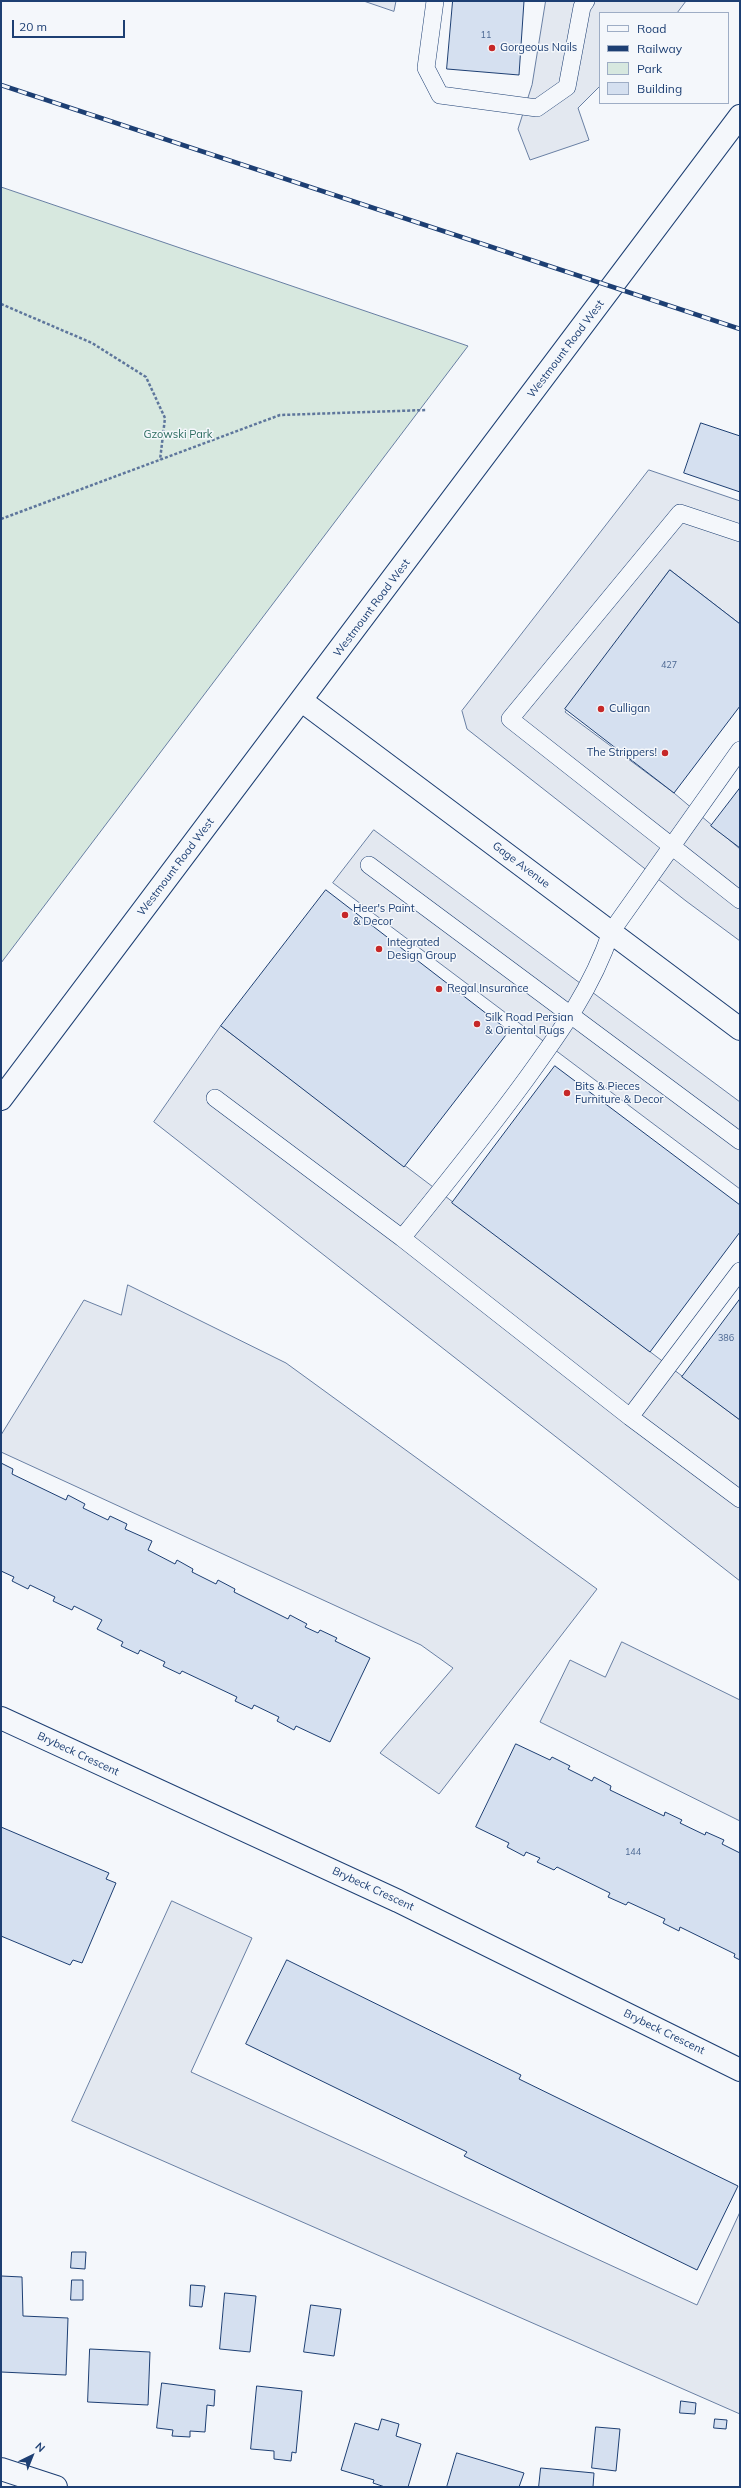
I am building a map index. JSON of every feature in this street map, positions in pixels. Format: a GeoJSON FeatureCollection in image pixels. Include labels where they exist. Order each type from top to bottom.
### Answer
{"type":"FeatureCollection","features":[{"type":"Feature","properties":{"kind":"street","name":"Westmount Road West"},"geometry":{"type":"LineString","coordinates":[[1,1099],[302,701],[740,116]]}},
{"type":"Feature","properties":{"kind":"street","name":"Gage Avenue"},"geometry":{"type":"LineString","coordinates":[[302,701],[740,1029]]}},
{"type":"Feature","properties":{"kind":"street","name":"Brybeck Crescent"},"geometry":{"type":"LineString","coordinates":[[1,1718],[398,1901],[740,2070]]}},
{"type":"Feature","properties":{"kind":"street"},"geometry":{"type":"LineString","coordinates":[[1,2470],[56,2487]]}},
{"type":"Feature","properties":{"kind":"lane"},"geometry":{"type":"LineString","coordinates":[[435,1],[426,68],[440,95],[537,108],[567,87],[582,7],[586,1]]}},
{"type":"Feature","properties":{"kind":"lane"},"geometry":{"type":"LineString","coordinates":[[740,532],[680,513],[510,719],[740,900]]}},
{"type":"Feature","properties":{"kind":"lane"},"geometry":{"type":"LineString","coordinates":[[402,1238],[488,1132],[572,1016],[602,958],[611,932],[740,750]]}},
{"type":"Feature","properties":{"kind":"lane"},"geometry":{"type":"LineString","coordinates":[[369,865],[740,1141]]}},
{"type":"Feature","properties":{"kind":"lane"},"geometry":{"type":"LineString","coordinates":[[215,1098],[402,1238],[630,1417],[740,1499]]}},
{"type":"Feature","properties":{"kind":"lane"},"geometry":{"type":"LineString","coordinates":[[630,1417],[740,1270]]}},
{"type":"Feature","properties":{"kind":"path"},"geometry":{"type":"LineString","coordinates":[[1,304],[92,343],[146,377],[165,418],[160,460]]}},
{"type":"Feature","properties":{"kind":"path"},"geometry":{"type":"LineString","coordinates":[[1,519],[280,415],[426,410]]}},
{"type":"Feature","properties":{"kind":"green space","name":"Gzowski Park"},"geometry":{"type":"Polygon","coordinates":[[[1,187],[468,346],[1,963],[1,187]]]}},
{"type":"Feature","properties":{"kind":"shaded area"},"geometry":{"type":"Polygon","coordinates":[[[364,1],[396,1],[394,11],[364,1]]]}},
{"type":"Feature","properties":{"kind":"shaded area"},"geometry":{"type":"Polygon","coordinates":[[[546,1],[686,1],[678,12],[599,12],[599,87],[578,108],[589,140],[530,160],[518,129],[532,85],[546,1]]]}},
{"type":"Feature","properties":{"kind":"shaded area"},"geometry":{"type":"Polygon","coordinates":[[[649,470],[740,501],[740,624],[670,570],[565,712],[674,793],[740,849],[740,941],[686,901],[467,729],[462,711],[649,470]]]}},
{"type":"Feature","properties":{"kind":"shaded area"},"geometry":{"type":"Polygon","coordinates":[[[374,830],[740,1102],[740,1189],[333,883],[374,830]]]}},
{"type":"Feature","properties":{"kind":"shaded area"},"geometry":{"type":"Polygon","coordinates":[[[221,1026],[740,1420],[740,1581],[154,1122],[221,1026]]]}},
{"type":"Feature","properties":{"kind":"shaded area"},"geometry":{"type":"Polygon","coordinates":[[[128,1285],[286,1363],[597,1589],[439,1794],[380,1753],[453,1668],[421,1645],[1,1452],[1,1435],[84,1300],[121,1315],[128,1285]]]}},
{"type":"Feature","properties":{"kind":"shaded area"},"geometry":{"type":"Polygon","coordinates":[[[622,1642],[740,1700],[740,1821],[540,1722],[570,1660],[605,1677],[622,1642]]]}},
{"type":"Feature","properties":{"kind":"shaded area"},"geometry":{"type":"Polygon","coordinates":[[[172,1901],[252,1938],[191,2072],[697,2305],[740,2212],[740,2414],[72,2121],[172,1901]]]}},
{"type":"Feature","properties":{"kind":"building"},"geometry":{"type":"Polygon","coordinates":[[[453,1],[524,1],[519,75],[447,69],[453,1]]]}},
{"type":"Feature","properties":{"kind":"building"},"geometry":{"type":"Polygon","coordinates":[[[701,423],[740,436],[740,492],[684,473],[701,423]]]}},
{"type":"Feature","properties":{"kind":"building"},"geometry":{"type":"Polygon","coordinates":[[[670,570],[740,624],[740,706],[674,793],[565,709],[670,570]]]}},
{"type":"Feature","properties":{"kind":"building"},"geometry":{"type":"Polygon","coordinates":[[[740,788],[740,848],[711,826],[740,788]]]}},
{"type":"Feature","properties":{"kind":"building"},"geometry":{"type":"Polygon","coordinates":[[[326,890],[509,1031],[404,1167],[221,1026],[326,890]]]}},
{"type":"Feature","properties":{"kind":"building"},"geometry":{"type":"Polygon","coordinates":[[[555,1066],[740,1205],[740,1232],[650,1352],[452,1203],[555,1066]]]}},
{"type":"Feature","properties":{"kind":"building"},"geometry":{"type":"Polygon","coordinates":[[[740,1299],[740,1420],[682,1377],[740,1299]]]}},
{"type":"Feature","properties":{"kind":"building"},"geometry":{"type":"Polygon","coordinates":[[[1,1463],[13,1469],[12,1474],[66,1500],[68,1495],[85,1504],[83,1508],[108,1520],[110,1516],[127,1524],[125,1529],[152,1541],[148,1550],[175,1564],[177,1560],[193,1569],[192,1572],[216,1584],[218,1580],[235,1589],[234,1592],[288,1619],[290,1615],[307,1624],[305,1627],[318,1633],[320,1630],[337,1638],[335,1641],[370,1658],[330,1742],[296,1726],[294,1730],[277,1721],[279,1717],[254,1705],[252,1709],[235,1701],[237,1697],[182,1671],[180,1674],[163,1666],[165,1662],[140,1650],[138,1654],[121,1646],[123,1642],[97,1629],[102,1620],[74,1606],[72,1610],[53,1601],[55,1597],[30,1585],[28,1589],[12,1581],[14,1577],[1,1571],[1,1463]]]}},
{"type":"Feature","properties":{"kind":"building"},"geometry":{"type":"Polygon","coordinates":[[[516,1744],[550,1760],[552,1757],[570,1766],[568,1769],[592,1781],[594,1777],[611,1786],[610,1790],[664,1816],[665,1812],[682,1820],[680,1823],[705,1835],[706,1832],[724,1840],[722,1844],[740,1853],[740,1960],[734,1957],[735,1954],[680,1927],[679,1931],[663,1923],[665,1919],[628,1902],[626,1905],[608,1897],[610,1893],[557,1867],[554,1870],[537,1862],[540,1858],[526,1852],[524,1856],[507,1847],[509,1843],[476,1827],[516,1744]]]}},
{"type":"Feature","properties":{"kind":"building"},"geometry":{"type":"Polygon","coordinates":[[[1,1827],[109,1873],[106,1879],[116,1883],[82,1963],[73,1960],[70,1965],[1,1936],[1,1827]]]}},
{"type":"Feature","properties":{"kind":"building"},"geometry":{"type":"Polygon","coordinates":[[[287,1960],[521,2075],[519,2079],[738,2186],[697,2270],[464,2156],[467,2152],[246,2044],[287,1960]]]}},
{"type":"Feature","properties":{"kind":"building"},"geometry":{"type":"Polygon","coordinates":[[[72,2252],[86,2252],[85,2269],[71,2268],[72,2252]]]}},
{"type":"Feature","properties":{"kind":"building"},"geometry":{"type":"Polygon","coordinates":[[[1,2276],[22,2277],[23,2316],[68,2318],[66,2375],[1,2372],[1,2276]]]}},
{"type":"Feature","properties":{"kind":"building"},"geometry":{"type":"Polygon","coordinates":[[[72,2280],[83,2280],[83,2300],[71,2300],[72,2280]]]}},
{"type":"Feature","properties":{"kind":"building"},"geometry":{"type":"Polygon","coordinates":[[[191,2285],[205,2286],[202,2307],[190,2306],[191,2285]]]}},
{"type":"Feature","properties":{"kind":"building"},"geometry":{"type":"Polygon","coordinates":[[[225,2293],[256,2296],[250,2352],[220,2349],[225,2293]]]}},
{"type":"Feature","properties":{"kind":"building"},"geometry":{"type":"Polygon","coordinates":[[[311,2305],[341,2309],[334,2356],[304,2352],[311,2305]]]}},
{"type":"Feature","properties":{"kind":"building"},"geometry":{"type":"Polygon","coordinates":[[[90,2349],[150,2352],[148,2405],[88,2402],[90,2349]]]}},
{"type":"Feature","properties":{"kind":"building"},"geometry":{"type":"Polygon","coordinates":[[[162,2383],[215,2390],[214,2406],[207,2405],[205,2432],[190,2431],[190,2437],[172,2436],[173,2430],[157,2428],[162,2383]]]}},
{"type":"Feature","properties":{"kind":"building"},"geometry":{"type":"Polygon","coordinates":[[[257,2386],[302,2391],[296,2453],[292,2452],[291,2461],[274,2459],[274,2451],[251,2449],[257,2386]]]}},
{"type":"Feature","properties":{"kind":"building"},"geometry":{"type":"Polygon","coordinates":[[[681,2401],[696,2403],[695,2414],[680,2413],[681,2401]]]}},
{"type":"Feature","properties":{"kind":"building"},"geometry":{"type":"Polygon","coordinates":[[[382,2419],[399,2424],[396,2436],[421,2444],[408,2487],[385,2487],[373,2483],[374,2480],[341,2470],[355,2423],[378,2430],[382,2419]]]}},
{"type":"Feature","properties":{"kind":"building"},"geometry":{"type":"Polygon","coordinates":[[[715,2419],[727,2420],[726,2429],[714,2428],[715,2419]]]}},
{"type":"Feature","properties":{"kind":"building"},"geometry":{"type":"Polygon","coordinates":[[[596,2427],[620,2429],[616,2471],[592,2468],[596,2427]]]}},
{"type":"Feature","properties":{"kind":"building"},"geometry":{"type":"Polygon","coordinates":[[[457,2453],[524,2473],[519,2487],[447,2487],[457,2453]]]}},
{"type":"Feature","properties":{"kind":"building"},"geometry":{"type":"Polygon","coordinates":[[[541,2468],[594,2473],[593,2487],[539,2487],[541,2468]]]}},
{"type":"Feature","properties":{"kind":"railway"},"geometry":{"type":"LineString","coordinates":[[1,85],[740,329]]}},
{"type":"Feature","properties":{"kind":"place","name":"Gorgeous Nails"},"geometry":{"type":"Point","coordinates":[492,48]}},
{"type":"Feature","properties":{"kind":"place","name":"Culligan"},"geometry":{"type":"Point","coordinates":[601,709]}},
{"type":"Feature","properties":{"kind":"place","name":"The Strippers!"},"geometry":{"type":"Point","coordinates":[665,753]}},
{"type":"Feature","properties":{"kind":"place","name":"Heer's Paint & Decor"},"geometry":{"type":"Point","coordinates":[345,915]}},
{"type":"Feature","properties":{"kind":"place","name":"Integrated Design Group"},"geometry":{"type":"Point","coordinates":[379,949]}},
{"type":"Feature","properties":{"kind":"place","name":"Regal Insurance"},"geometry":{"type":"Point","coordinates":[439,989]}},
{"type":"Feature","properties":{"kind":"place","name":"Silk Road Persian & Oriental Rugs"},"geometry":{"type":"Point","coordinates":[477,1024]}},
{"type":"Feature","properties":{"kind":"place","name":"Bits & Pieces Furniture & Decor"},"geometry":{"type":"Point","coordinates":[567,1093]}}]}
